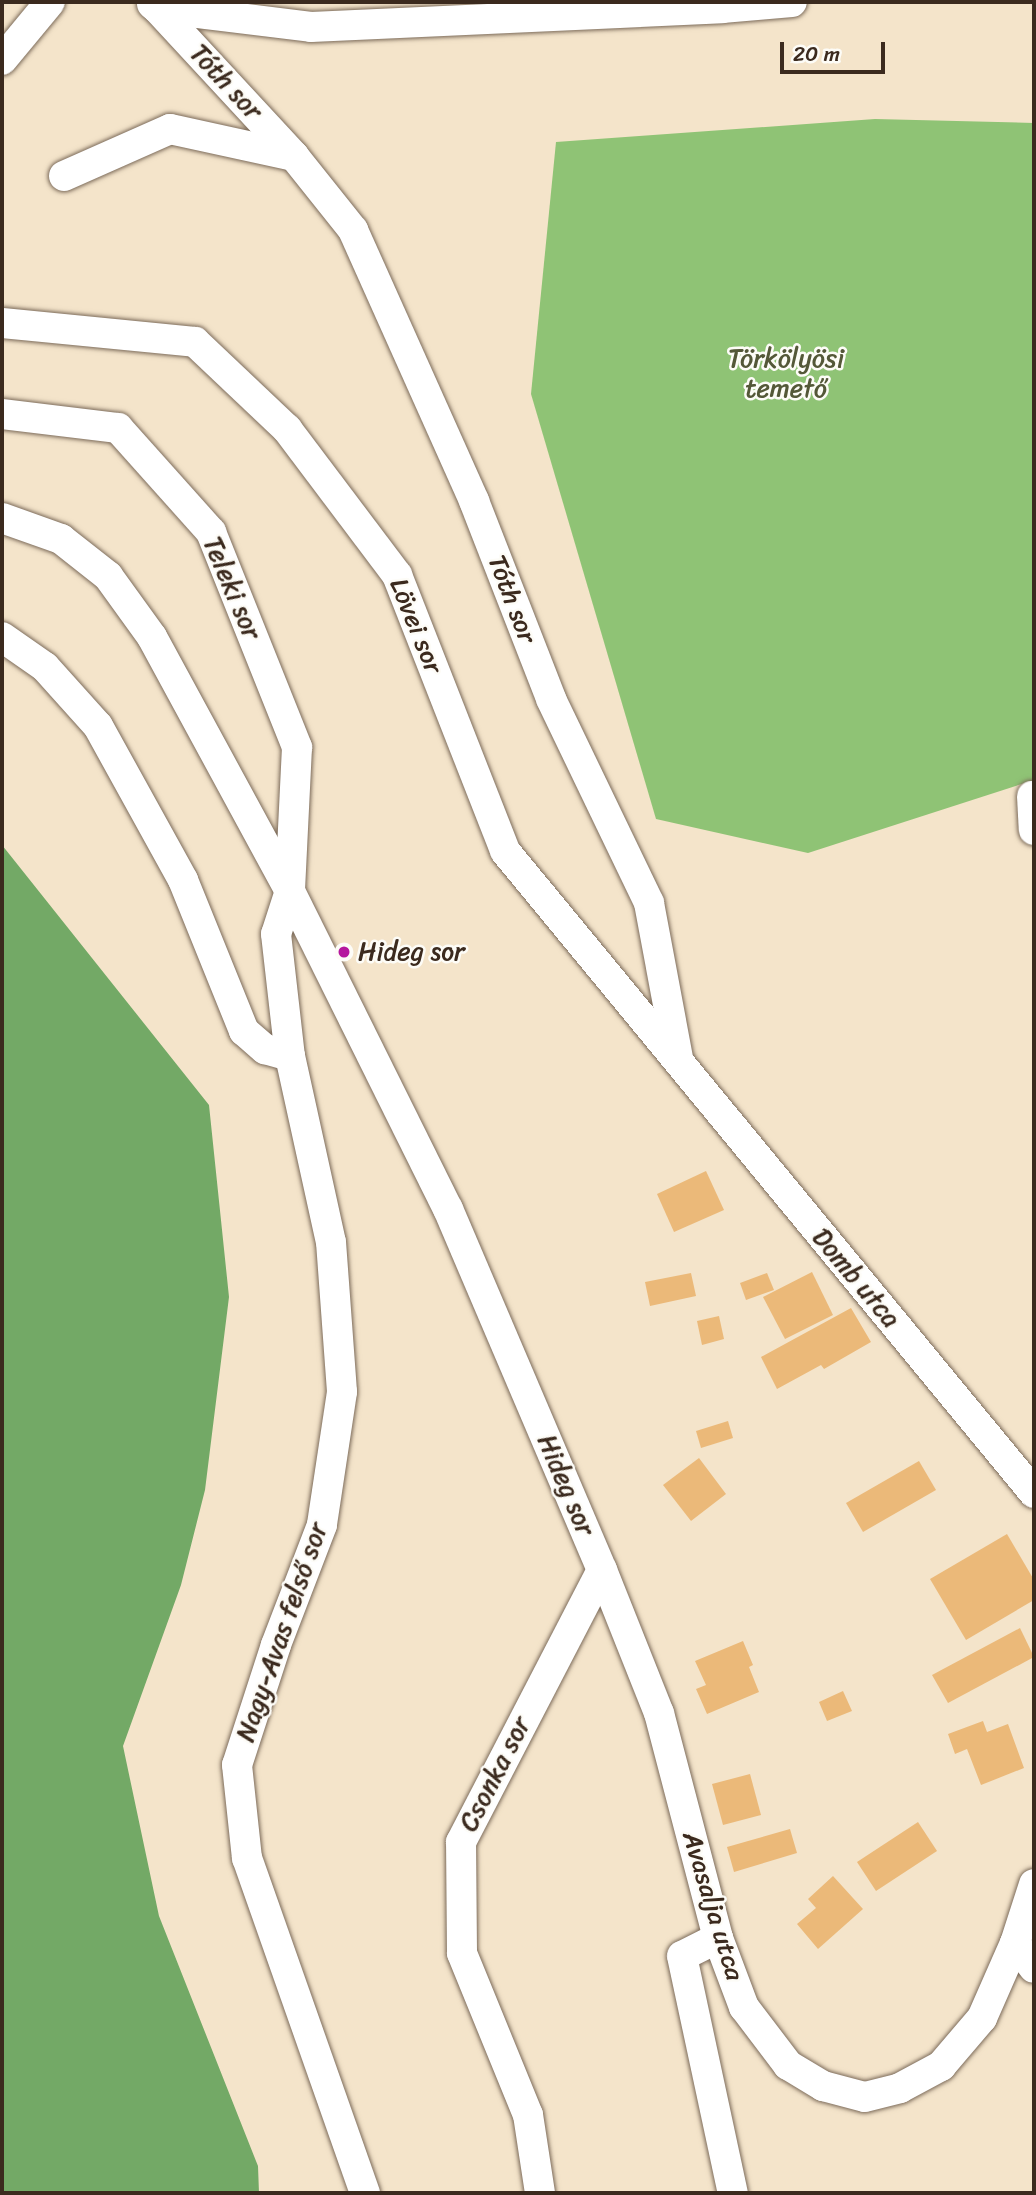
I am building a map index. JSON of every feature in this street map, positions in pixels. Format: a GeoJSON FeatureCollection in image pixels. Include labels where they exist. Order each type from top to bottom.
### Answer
{"type":"FeatureCollection","features":[{"type":"Feature","properties":{"kind":"street"},"geometry":{"type":"LineString","coordinates":[[2,60],[50,2]]}},
{"type":"Feature","properties":{"kind":"street"},"geometry":{"type":"LineString","coordinates":[[153,5],[311,27],[722,8],[792,2]]}},
{"type":"Feature","properties":{"kind":"street","name":"Tóth sor"},"geometry":{"type":"LineString","coordinates":[[153,5],[294,156],[353,230],[474,501],[551,699],[649,903],[679,1063]]}},
{"type":"Feature","properties":{"kind":"street","name":"Tóth sor"},"geometry":{"type":"LineString","coordinates":[[64,176],[170,129],[294,156]]}},
{"type":"Feature","properties":{"kind":"street","name":"Lövei sor"},"geometry":{"type":"LineString","coordinates":[[2,323],[195,342],[288,429],[397,575],[505,851],[679,1063]]}},
{"type":"Feature","properties":{"kind":"street","name":"Teleki sor"},"geometry":{"type":"LineString","coordinates":[[2,414],[118,428],[211,532],[298,747],[290,891]]}},
{"type":"Feature","properties":{"kind":"street","name":"Hideg sor"},"geometry":{"type":"LineString","coordinates":[[2,518],[61,539],[108,576],[152,637],[290,891],[447,1209],[602,1570]]}},
{"type":"Feature","properties":{"kind":"street"},"geometry":{"type":"LineString","coordinates":[[2,637],[46,667],[98,726],[183,880],[244,1031],[265,1049],[290,1056]]}},
{"type":"Feature","properties":{"kind":"street"},"geometry":{"type":"LineString","coordinates":[[1032,796],[1034,830]]}},
{"type":"Feature","properties":{"kind":"street","name":"Nagy-Avas felső sor"},"geometry":{"type":"LineString","coordinates":[[290,891],[276,933],[290,1056],[331,1242],[342,1392],[322,1525],[236,1765],[247,1858],[365,2193]]}},
{"type":"Feature","properties":{"kind":"street","name":"Domb utca"},"geometry":{"type":"LineString","coordinates":[[679,1063],[1034,1493]]}},
{"type":"Feature","properties":{"kind":"street","name":"Avasalja utca"},"geometry":{"type":"LineString","coordinates":[[602,1570],[659,1713],[718,1938],[744,2007],[788,2065],[823,2087],[864,2097],[900,2088],[941,2066],[982,2018],[1015,1942]]}},
{"type":"Feature","properties":{"kind":"street","name":"Csonka sor"},"geometry":{"type":"LineString","coordinates":[[540,2193],[528,2115],[462,1953],[461,1842],[602,1570]]}},
{"type":"Feature","properties":{"kind":"street"},"geometry":{"type":"LineString","coordinates":[[1034,1884],[1015,1942],[1034,1968]]}},
{"type":"Feature","properties":{"kind":"street"},"geometry":{"type":"LineString","coordinates":[[718,1938],[682,1956],[733,2193]]}},
{"type":"Feature","properties":{"kind":"green space","name":"Törkölyösi temető"},"geometry":{"type":"Polygon","coordinates":[[[875,119],[1034,123],[1034,780],[808,853],[656,819],[531,394],[556,142],[875,119]]]}},
{"type":"Feature","properties":{"kind":"green space"},"geometry":{"type":"Polygon","coordinates":[[[2,845],[209,1105],[229,1297],[205,1490],[181,1585],[123,1746],[159,1916],[258,2166],[259,2193],[2,2193],[2,845]]]}},
{"type":"Feature","properties":{"kind":"building"},"geometry":{"type":"Polygon","coordinates":[[[706,1171],[724,1210],[674,1232],[657,1194],[706,1171]]]}},
{"type":"Feature","properties":{"kind":"building"},"geometry":{"type":"Polygon","coordinates":[[[812,1272],[833,1315],[785,1339],[763,1297],[812,1272]]]}},
{"type":"Feature","properties":{"kind":"building"},"geometry":{"type":"Polygon","coordinates":[[[691,1273],[696,1296],[650,1306],[645,1282],[691,1273]]]}},
{"type":"Feature","properties":{"kind":"building"},"geometry":{"type":"Polygon","coordinates":[[[767,1273],[774,1290],[746,1300],[740,1283],[767,1273]]]}},
{"type":"Feature","properties":{"kind":"building"},"geometry":{"type":"Polygon","coordinates":[[[851,1308],[871,1342],[824,1369],[821,1365],[777,1389],[761,1357],[851,1308]]]}},
{"type":"Feature","properties":{"kind":"building"},"geometry":{"type":"Polygon","coordinates":[[[719,1316],[724,1339],[702,1345],[697,1321],[719,1316]]]}},
{"type":"Feature","properties":{"kind":"building"},"geometry":{"type":"Polygon","coordinates":[[[728,1421],[733,1438],[701,1448],[696,1431],[728,1421]]]}},
{"type":"Feature","properties":{"kind":"building"},"geometry":{"type":"Polygon","coordinates":[[[699,1458],[726,1494],[691,1521],[663,1485],[699,1458]]]}},
{"type":"Feature","properties":{"kind":"building"},"geometry":{"type":"Polygon","coordinates":[[[919,1461],[936,1490],[863,1532],[846,1503],[919,1461]]]}},
{"type":"Feature","properties":{"kind":"building"},"geometry":{"type":"Polygon","coordinates":[[[1007,1534],[1034,1580],[1034,1600],[966,1640],[930,1579],[1007,1534]]]}},
{"type":"Feature","properties":{"kind":"building"},"geometry":{"type":"Polygon","coordinates":[[[1020,1628],[1034,1657],[948,1703],[932,1675],[1020,1628]]]}},
{"type":"Feature","properties":{"kind":"building"},"geometry":{"type":"Polygon","coordinates":[[[743,1641],[753,1665],[749,1667],[759,1692],[707,1714],[696,1689],[706,1685],[695,1661],[743,1641]]]}},
{"type":"Feature","properties":{"kind":"building"},"geometry":{"type":"Polygon","coordinates":[[[843,1691],[852,1711],[827,1721],[819,1702],[843,1691]]]}},
{"type":"Feature","properties":{"kind":"building"},"geometry":{"type":"Polygon","coordinates":[[[983,1721],[987,1732],[1008,1724],[1024,1768],[981,1785],[967,1749],[955,1754],[948,1734],[983,1721]]]}},
{"type":"Feature","properties":{"kind":"building"},"geometry":{"type":"Polygon","coordinates":[[[750,1774],[761,1815],[723,1825],[712,1784],[750,1774]]]}},
{"type":"Feature","properties":{"kind":"building"},"geometry":{"type":"Polygon","coordinates":[[[918,1822],[937,1851],[876,1891],[857,1862],[918,1822]]]}},
{"type":"Feature","properties":{"kind":"building"},"geometry":{"type":"Polygon","coordinates":[[[790,1829],[797,1853],[734,1872],[727,1847],[790,1829]]]}},
{"type":"Feature","properties":{"kind":"building"},"geometry":{"type":"Polygon","coordinates":[[[833,1876],[863,1909],[818,1949],[797,1924],[816,1908],[808,1899],[833,1876]]]}},
{"type":"Feature","properties":{"kind":"place","name":"Hideg sor"},"geometry":{"type":"Point","coordinates":[344,952]}}]}
